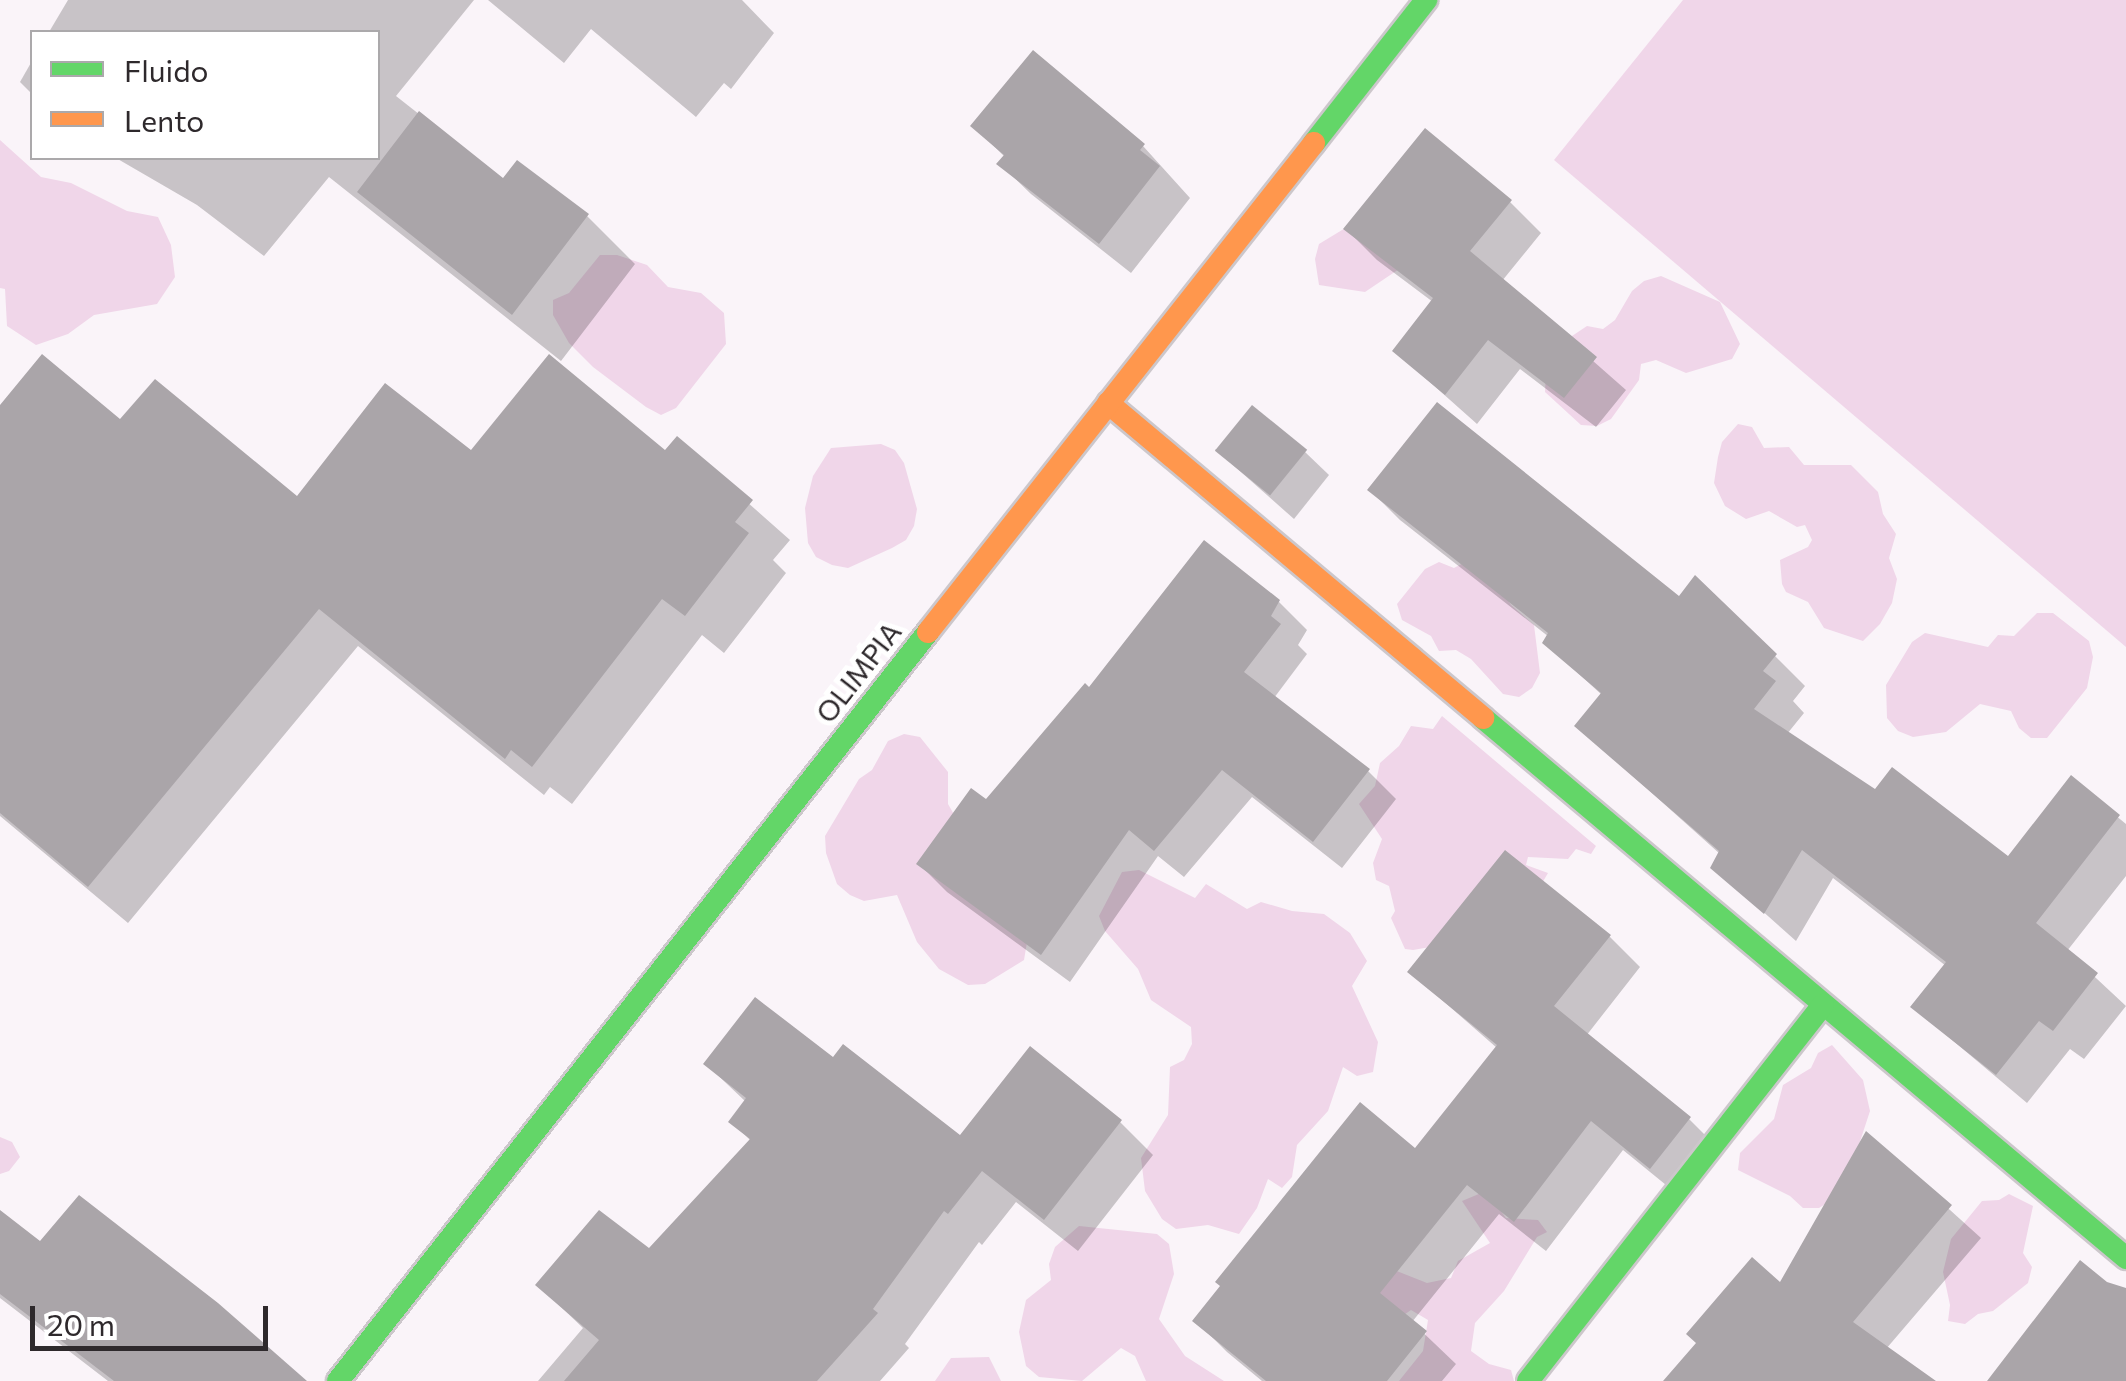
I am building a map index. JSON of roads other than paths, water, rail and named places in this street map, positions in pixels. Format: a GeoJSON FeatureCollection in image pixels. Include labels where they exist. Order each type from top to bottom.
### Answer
{"type":"FeatureCollection","features":[{"type":"Feature","properties":{"kind":"street","name":"OLIMPIA"},"geometry":{"type":"LineString","coordinates":[[338,1381],[1426,0]]}},
{"type":"Feature","properties":{"kind":"street"},"geometry":{"type":"LineString","coordinates":[[1108,403],[2126,1258]]}},
{"type":"Feature","properties":{"kind":"street"},"geometry":{"type":"LineString","coordinates":[[1528,1381],[1824,1005]]}}]}
